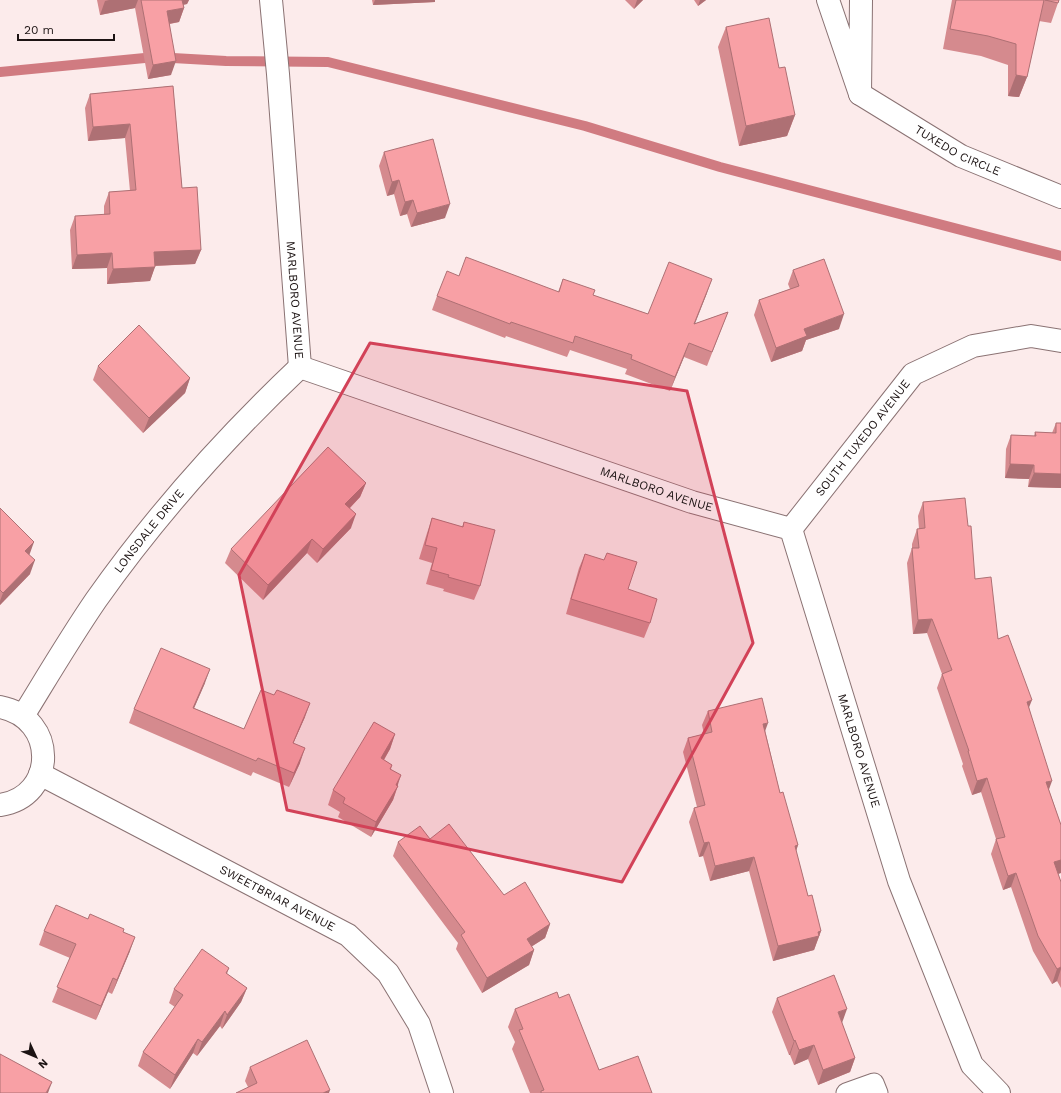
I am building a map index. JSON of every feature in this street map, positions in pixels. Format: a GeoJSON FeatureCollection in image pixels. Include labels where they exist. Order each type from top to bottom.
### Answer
{"type":"FeatureCollection","features":[{"type":"Feature","properties":{"kind":"street","name":"MARLBORO AVENUE"},"geometry":{"type":"LineString","coordinates":[[271,0],[276,45],[300,367],[692,502],[791,529],[899,881],[972,1066],[999,1093]]}},
{"type":"Feature","properties":{"kind":"street"},"geometry":{"type":"LineString","coordinates":[[828,0],[860,94]]}},
{"type":"Feature","properties":{"kind":"street"},"geometry":{"type":"LineString","coordinates":[[860,94],[861,0]]}},
{"type":"Feature","properties":{"kind":"street","name":"TUXEDO CIRCLE"},"geometry":{"type":"LineString","coordinates":[[860,94],[961,156],[1061,197]]}},
{"type":"Feature","properties":{"kind":"street","name":"SOUTH TUXEDO AVENUE"},"geometry":{"type":"LineString","coordinates":[[791,529],[913,374],[972,346],[1031,336],[1061,341]]}},
{"type":"Feature","properties":{"kind":"street","name":"LONSDALE DRIVE"},"geometry":{"type":"LineString","coordinates":[[24,716],[58,657],[96,600],[136,545],[218,449],[258,407],[300,367]]}},
{"type":"Feature","properties":{"kind":"street"},"geometry":{"type":"LineString","coordinates":[[0,707],[11,709],[24,716],[35,728],[42,743],[44,759],[40,774],[33,787],[21,798],[8,804],[0,805]]}},
{"type":"Feature","properties":{"kind":"street","name":"SWEETBRIAR AVENUE"},"geometry":{"type":"LineString","coordinates":[[40,774],[348,935],[388,973],[419,1024],[442,1093]]}},
{"type":"Feature","properties":{"kind":"lane"},"geometry":{"type":"LineString","coordinates":[[846,1093],[874,1083],[878,1093]]}},
{"type":"Feature","properties":{"kind":"highlighted area"},"geometry":{"type":"Polygon","coordinates":[[[370,343],[687,391],[753,643],[622,882],[287,810],[239,575],[370,343]]]}},
{"type":"Feature","properties":{"kind":"building"},"geometry":{"type":"Polygon","coordinates":[[[141,0],[182,0],[184,8],[167,11],[176,61],[153,65],[141,0]]]}},
{"type":"Feature","properties":{"kind":"building"},"geometry":{"type":"Polygon","coordinates":[[[956,0],[1044,0],[1027,77],[1016,75],[1016,44],[988,36],[950,29],[956,0]]]}},
{"type":"Feature","properties":{"kind":"building"},"geometry":{"type":"Polygon","coordinates":[[[1045,0],[1059,0],[1058,3],[1045,0]]]}},
{"type":"Feature","properties":{"kind":"building"},"geometry":{"type":"Polygon","coordinates":[[[769,18],[779,68],[785,67],[795,115],[746,126],[726,27],[769,18]]]}},
{"type":"Feature","properties":{"kind":"building"},"geometry":{"type":"Polygon","coordinates":[[[173,86],[182,188],[197,187],[201,250],[154,252],[155,267],[113,269],[112,253],[77,255],[75,216],[110,214],[109,192],[136,190],[130,124],[93,127],[90,94],[173,86]]]}},
{"type":"Feature","properties":{"kind":"building"},"geometry":{"type":"Polygon","coordinates":[[[433,139],[450,204],[417,213],[413,200],[405,202],[399,180],[392,182],[384,152],[433,139]]]}},
{"type":"Feature","properties":{"kind":"building"},"geometry":{"type":"Polygon","coordinates":[[[466,257],[559,292],[563,279],[595,290],[593,295],[648,314],[669,262],[712,279],[694,324],[728,312],[712,352],[689,343],[675,377],[631,359],[632,355],[575,336],[573,343],[511,322],[510,324],[437,296],[447,271],[459,276],[466,257]]]}},
{"type":"Feature","properties":{"kind":"building"},"geometry":{"type":"Polygon","coordinates":[[[824,259],[844,314],[804,329],[807,336],[776,348],[759,300],[799,286],[793,270],[824,259]]]}},
{"type":"Feature","properties":{"kind":"building"},"geometry":{"type":"Polygon","coordinates":[[[139,325],[190,378],[149,418],[98,366],[139,325]]]}},
{"type":"Feature","properties":{"kind":"building"},"geometry":{"type":"Polygon","coordinates":[[[1056,423],[1061,423],[1061,474],[1034,473],[1034,465],[1010,464],[1011,435],[1036,436],[1035,432],[1056,433],[1056,423]]]}},
{"type":"Feature","properties":{"kind":"building"},"geometry":{"type":"Polygon","coordinates":[[[328,447],[366,483],[345,504],[356,514],[323,549],[312,539],[268,585],[231,549],[328,447]]]}},
{"type":"Feature","properties":{"kind":"building"},"geometry":{"type":"Polygon","coordinates":[[[965,498],[968,526],[971,526],[975,579],[991,577],[998,639],[1008,635],[1032,700],[1027,702],[1052,781],[1046,782],[1061,825],[1061,860],[1054,862],[1061,882],[1061,967],[1057,969],[1038,936],[1016,873],[1008,876],[996,839],[1005,837],[987,778],[977,781],[969,751],[942,674],[952,670],[932,619],[918,620],[912,548],[919,548],[917,529],[925,528],[923,502],[965,498]]]}},
{"type":"Feature","properties":{"kind":"building"},"geometry":{"type":"Polygon","coordinates":[[[0,508],[34,542],[25,551],[35,560],[3,593],[0,590],[0,508]]]}},
{"type":"Feature","properties":{"kind":"building"},"geometry":{"type":"Polygon","coordinates":[[[432,518],[463,527],[464,522],[495,530],[480,586],[448,577],[449,575],[431,570],[437,548],[425,545],[432,518]]]}},
{"type":"Feature","properties":{"kind":"building"},"geometry":{"type":"Polygon","coordinates":[[[607,553],[637,562],[628,589],[657,599],[650,623],[571,599],[585,554],[604,560],[607,553]]]}},
{"type":"Feature","properties":{"kind":"building"},"geometry":{"type":"Polygon","coordinates":[[[161,648],[210,669],[193,708],[244,729],[261,690],[274,695],[277,690],[310,703],[293,743],[305,748],[294,773],[258,758],[256,761],[134,709],[161,648]]]}},
{"type":"Feature","properties":{"kind":"building"},"geometry":{"type":"Polygon","coordinates":[[[762,698],[768,723],[763,724],[780,793],[783,792],[798,845],[795,846],[808,896],[812,895],[821,931],[818,932],[819,936],[778,946],[754,857],[715,866],[709,842],[704,843],[694,808],[705,805],[688,738],[712,732],[708,711],[762,698]]]}},
{"type":"Feature","properties":{"kind":"building"},"geometry":{"type":"Polygon","coordinates":[[[374,722],[395,734],[381,758],[392,765],[390,769],[401,775],[396,785],[398,786],[376,822],[343,803],[345,798],[333,790],[374,722]]]}},
{"type":"Feature","properties":{"kind":"building"},"geometry":{"type":"Polygon","coordinates":[[[449,824],[504,895],[525,882],[550,924],[527,939],[534,950],[487,978],[461,935],[465,932],[398,842],[420,826],[430,839],[449,824]]]}},
{"type":"Feature","properties":{"kind":"building"},"geometry":{"type":"Polygon","coordinates":[[[56,905],[88,919],[90,914],[124,929],[123,932],[135,937],[117,980],[113,978],[101,1006],[57,987],[76,944],[44,931],[56,905]]]}},
{"type":"Feature","properties":{"kind":"building"},"geometry":{"type":"Polygon","coordinates":[[[202,949],[229,968],[226,973],[247,988],[227,1015],[225,1011],[202,1042],[198,1039],[175,1075],[143,1052],[183,995],[174,989],[202,949]]]}},
{"type":"Feature","properties":{"kind":"building"},"geometry":{"type":"Polygon","coordinates":[[[834,975],[847,1009],[838,1012],[855,1058],[823,1070],[814,1045],[799,1050],[777,998],[834,975]]]}},
{"type":"Feature","properties":{"kind":"building"},"geometry":{"type":"Polygon","coordinates":[[[557,992],[559,998],[569,994],[599,1070],[638,1056],[652,1093],[541,1093],[541,1091],[544,1090],[519,1030],[523,1029],[515,1009],[557,992]]]}},
{"type":"Feature","properties":{"kind":"building"},"geometry":{"type":"Polygon","coordinates":[[[307,1040],[330,1090],[323,1093],[236,1093],[257,1083],[250,1067],[307,1040]]]}},
{"type":"Feature","properties":{"kind":"building"},"geometry":{"type":"Polygon","coordinates":[[[0,1054],[52,1082],[46,1093],[0,1093],[0,1054]]]}},
{"type":"Feature","properties":{"kind":"waterway"},"geometry":{"type":"LineString","coordinates":[[0,72],[155,57],[226,61],[328,62],[585,126],[720,167],[1061,256]]}}]}
